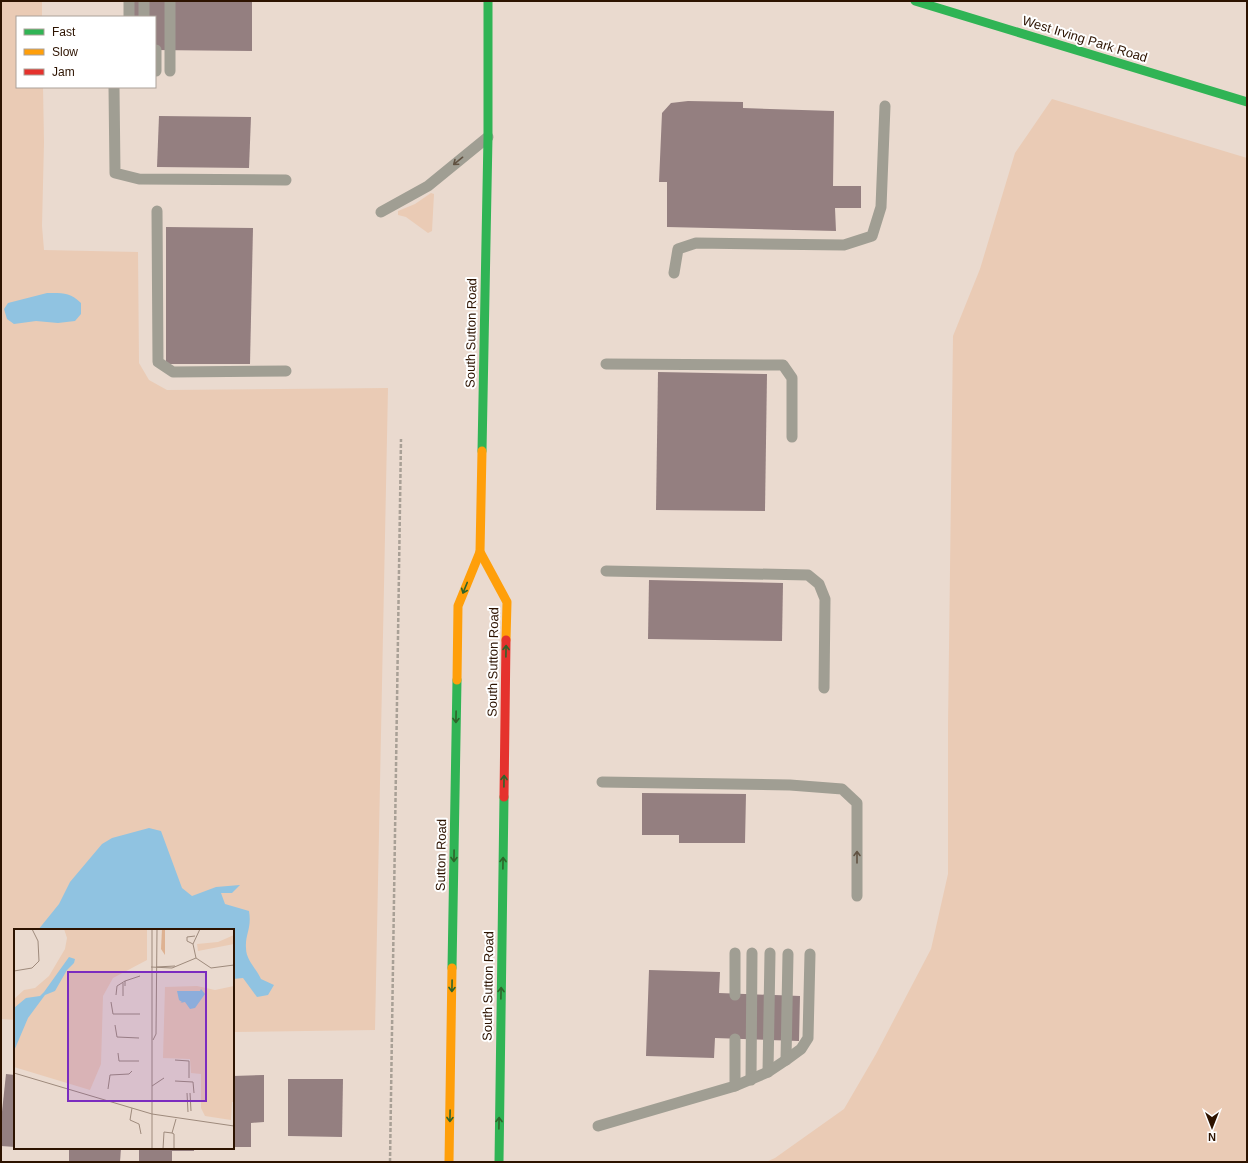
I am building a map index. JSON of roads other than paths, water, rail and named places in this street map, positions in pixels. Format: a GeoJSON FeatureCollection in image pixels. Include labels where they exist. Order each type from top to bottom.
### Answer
{"type":"FeatureCollection","features":[{"type":"Feature","properties":{"kind":"main road","name":"South Sutton Road"},"geometry":{"type":"LineString","coordinates":[[488,1],[488,136],[480,552],[507,602],[499,1162]]}},
{"type":"Feature","properties":{"kind":"main road","name":"West Irving Park Road"},"geometry":{"type":"LineString","coordinates":[[915,1],[1247,102]]}},
{"type":"Feature","properties":{"kind":"main road","name":"Sutton Road"},"geometry":{"type":"LineString","coordinates":[[449,1162],[458,606],[480,552]]}},
{"type":"Feature","properties":{"kind":"lane"},"geometry":{"type":"LineString","coordinates":[[129,1],[129,16]]}},
{"type":"Feature","properties":{"kind":"lane"},"geometry":{"type":"LineString","coordinates":[[144,1],[144,16]]}},
{"type":"Feature","properties":{"kind":"lane"},"geometry":{"type":"LineString","coordinates":[[170,1],[170,71]]}},
{"type":"Feature","properties":{"kind":"lane"},"geometry":{"type":"LineString","coordinates":[[156,50],[156,71]]}},
{"type":"Feature","properties":{"kind":"lane"},"geometry":{"type":"LineString","coordinates":[[114,88],[115,173],[139,179],[286,180]]}},
{"type":"Feature","properties":{"kind":"lane"},"geometry":{"type":"LineString","coordinates":[[674,273],[678,249],[696,243],[844,244],[872,236],[881,207],[885,106]]}},
{"type":"Feature","properties":{"kind":"lane"},"geometry":{"type":"LineString","coordinates":[[381,212],[428,186],[488,136]]}},
{"type":"Feature","properties":{"kind":"lane"},"geometry":{"type":"LineString","coordinates":[[157,211],[158,362],[173,372],[286,371]]}},
{"type":"Feature","properties":{"kind":"lane"},"geometry":{"type":"LineString","coordinates":[[606,364],[783,365],[792,378],[792,437]]}},
{"type":"Feature","properties":{"kind":"lane"},"geometry":{"type":"LineString","coordinates":[[606,571],[808,575],[819,584],[825,599],[824,688]]}},
{"type":"Feature","properties":{"kind":"lane"},"geometry":{"type":"LineString","coordinates":[[602,782],[790,785],[842,789],[857,803],[857,896]]}},
{"type":"Feature","properties":{"kind":"lane"},"geometry":{"type":"LineString","coordinates":[[735,953],[735,995]]}},
{"type":"Feature","properties":{"kind":"lane"},"geometry":{"type":"LineString","coordinates":[[751,1080],[752,953]]}},
{"type":"Feature","properties":{"kind":"lane"},"geometry":{"type":"LineString","coordinates":[[768,1072],[770,953]]}},
{"type":"Feature","properties":{"kind":"lane"},"geometry":{"type":"LineString","coordinates":[[786,1060],[788,954]]}},
{"type":"Feature","properties":{"kind":"lane"},"geometry":{"type":"LineString","coordinates":[[598,1126],[751,1080],[768,1072],[801,1049],[808,1038],[810,954]]}},
{"type":"Feature","properties":{"kind":"lane"},"geometry":{"type":"LineString","coordinates":[[735,1039],[735,1086]]}},
{"type":"Feature","properties":{"kind":"water"},"geometry":{"type":"Polygon","coordinates":[[[47,293],[61,293],[77,299],[81,303],[81,314],[75,321],[58,323],[36,321],[14,324],[7,319],[4,309],[8,303],[47,293]]]}},
{"type":"Feature","properties":{"kind":"water"},"geometry":{"type":"Polygon","coordinates":[[[149,828],[161,831],[182,888],[192,896],[216,887],[240,885],[232,893],[221,893],[225,904],[249,911],[250,922],[246,952],[249,960],[261,979],[274,985],[268,995],[257,997],[243,978],[234,979],[234,929],[39,929],[59,904],[70,882],[102,844],[112,838],[149,828]]]}}]}
